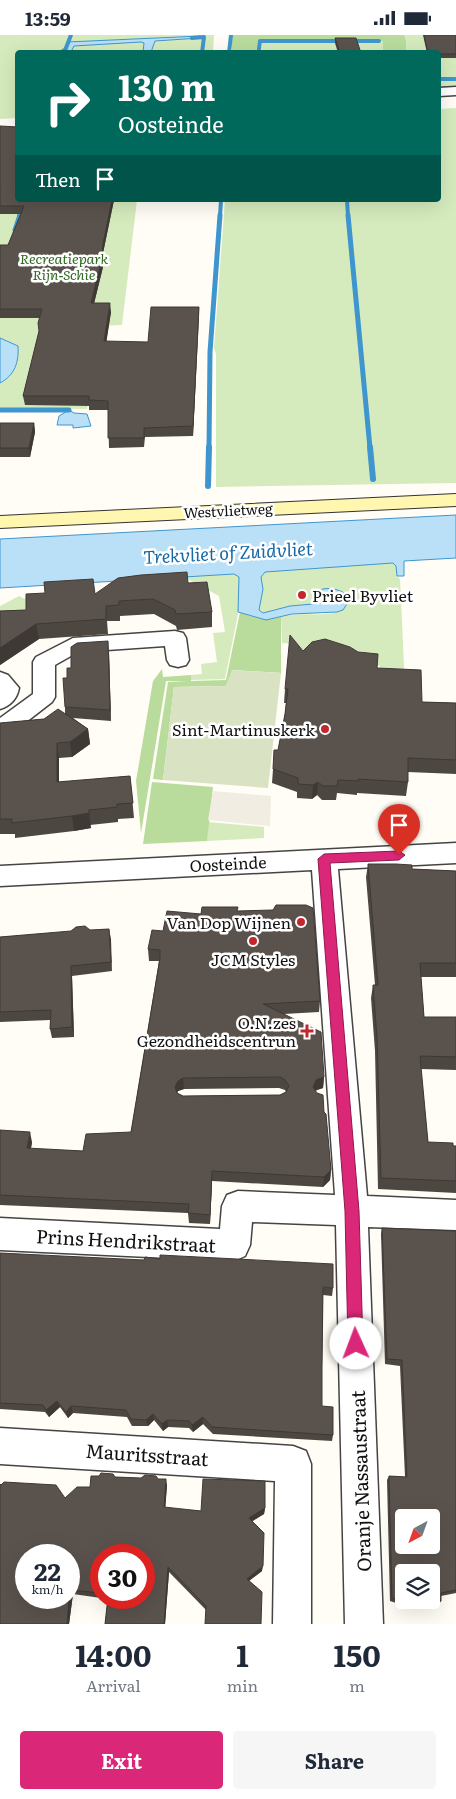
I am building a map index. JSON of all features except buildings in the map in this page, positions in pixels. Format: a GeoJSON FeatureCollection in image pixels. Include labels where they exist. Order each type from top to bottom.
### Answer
{"type":"FeatureCollection","features":[{"type":"Feature","properties":{"kind":"street"},"geometry":{"type":"LineString","coordinates":[[441,92],[456,91]]}},
{"type":"Feature","properties":{"kind":"street","name":"Westvlietweg"},"geometry":{"type":"LineString","coordinates":[[0,521],[456,499]]}},
{"type":"Feature","properties":{"kind":"street"},"geometry":{"type":"LineString","coordinates":[[0,727],[4,727],[44,697],[44,662],[73,645],[175,638],[178,660]]}},
{"type":"Feature","properties":{"kind":"street"},"geometry":{"type":"LineString","coordinates":[[0,680],[8,688],[7,693],[0,701]]}},
{"type":"Feature","properties":{"kind":"street","name":"Oosteinde"},"geometry":{"type":"LineString","coordinates":[[0,876],[456,853]]}},
{"type":"Feature","properties":{"kind":"street","name":"Oranje Nassaustraat"},"geometry":{"type":"LineString","coordinates":[[324,859],[352,1211],[364,1624]]}},
{"type":"Feature","properties":{"kind":"street","name":"Prins Hendrikstraat"},"geometry":{"type":"LineString","coordinates":[[0,1234],[234,1245],[238,1206],[456,1215]]}},
{"type":"Feature","properties":{"kind":"street","name":"Mauritsstraat"},"geometry":{"type":"LineString","coordinates":[[0,1446],[293,1464],[292,1624]]}},
{"type":"Feature","properties":{"kind":"green space"},"geometry":{"type":"Polygon","coordinates":[[[0,35],[214,35],[213,50],[15,50],[15,118],[0,119],[0,35]]]}},
{"type":"Feature","properties":{"kind":"green space"},"geometry":{"type":"Polygon","coordinates":[[[232,35],[404,35],[406,41],[406,50],[383,50],[383,41],[259,40],[257,50],[232,50],[232,35]]]}},
{"type":"Feature","properties":{"kind":"green space"},"geometry":{"type":"Polygon","coordinates":[[[397,35],[456,35],[456,88],[441,89],[441,50],[261,50],[262,41],[380,42],[397,35]]]}},
{"type":"Feature","properties":{"kind":"green space"},"geometry":{"type":"Polygon","coordinates":[[[456,108],[456,483],[216,487],[216,354],[214,348],[225,202],[441,202],[441,109],[456,108]]]}},
{"type":"Feature","properties":{"kind":"green space","name":"Recreatiepark Rijn-Schie"},"geometry":{"type":"Polygon","coordinates":[[[0,132],[15,189],[15,202],[137,202],[122,325],[99,326],[87,409],[0,408],[0,132]]]}},
{"type":"Feature","properties":{"kind":"green space"},"geometry":{"type":"Polygon","coordinates":[[[393,563],[396,566],[397,576],[400,579],[406,710],[381,708],[380,666],[308,655],[295,644],[282,643],[281,617],[329,614],[343,610],[326,595],[329,601],[324,603],[290,606],[263,613],[259,610],[263,589],[261,577],[265,572],[393,563]]]}},
{"type":"Feature","properties":{"kind":"green space"},"geometry":{"type":"Polygon","coordinates":[[[234,574],[239,577],[238,614],[225,679],[191,680],[191,675],[202,674],[201,664],[217,662],[213,633],[225,632],[219,596],[184,577],[234,574]]]}},
{"type":"Feature","properties":{"kind":"green space"},"geometry":{"type":"Polygon","coordinates":[[[19,596],[37,605],[0,625],[0,606],[19,596]]]}},
{"type":"Feature","properties":{"kind":"green space"},"geometry":{"type":"Polygon","coordinates":[[[240,612],[260,618],[281,617],[281,673],[233,670],[226,686],[174,687],[163,780],[153,779],[168,682],[188,681],[166,681],[141,833],[136,781],[153,681],[162,669],[163,677],[191,675],[191,681],[226,680],[240,612]]]}},
{"type":"Feature","properties":{"kind":"green space"},"geometry":{"type":"Polygon","coordinates":[[[232,670],[281,673],[268,788],[163,780],[174,687],[226,686],[232,670]]]}},
{"type":"Feature","properties":{"kind":"green space"},"geometry":{"type":"Polygon","coordinates":[[[152,782],[213,787],[207,841],[143,844],[152,782]]]}},
{"type":"Feature","properties":{"kind":"green space"},"geometry":{"type":"Polygon","coordinates":[[[208,822],[264,827],[264,838],[207,841],[208,822]]]}},
{"type":"Feature","properties":{"kind":"shaded area"},"geometry":{"type":"Polygon","coordinates":[[[213,791],[271,796],[270,826],[208,820],[213,791]]]}},
{"type":"Feature","properties":{"kind":"water"},"geometry":{"type":"Polygon","coordinates":[[[201,36],[200,38],[155,41],[152,50],[143,50],[144,43],[141,42],[74,46],[72,50],[62,50],[65,48],[67,42],[201,36]]]}},
{"type":"Feature","properties":{"kind":"water"},"geometry":{"type":"Polygon","coordinates":[[[0,338],[18,346],[18,352],[17,363],[13,372],[0,383],[0,338]]]}},
{"type":"Feature","properties":{"kind":"water"},"geometry":{"type":"Polygon","coordinates":[[[69,410],[74,413],[87,414],[91,426],[73,428],[73,425],[57,425],[59,416],[69,410]]]}},
{"type":"Feature","properties":{"kind":"water","name":"Trekvliet of Zuidvliet"},"geometry":{"type":"Polygon","coordinates":[[[456,515],[456,558],[404,561],[404,576],[397,576],[396,566],[393,563],[265,572],[261,577],[263,589],[259,610],[263,613],[290,606],[324,603],[329,601],[329,598],[318,591],[329,588],[344,593],[349,601],[343,610],[337,612],[292,614],[266,620],[238,612],[239,577],[234,574],[0,588],[0,539],[456,515]]]}},
{"type":"Feature","properties":{"kind":"waterway"},"geometry":{"type":"LineString","coordinates":[[65,50],[71,35]]}},
{"type":"Feature","properties":{"kind":"waterway"},"geometry":{"type":"LineString","coordinates":[[229,50],[231,35]]}},
{"type":"Feature","properties":{"kind":"waterway"},"geometry":{"type":"LineString","coordinates":[[192,38],[204,37],[202,50]]}},
{"type":"Feature","properties":{"kind":"waterway"},"geometry":{"type":"LineString","coordinates":[[259,49],[260,41],[379,41]]}},
{"type":"Feature","properties":{"kind":"waterway"},"geometry":{"type":"LineString","coordinates":[[441,79],[456,79]]}},
{"type":"Feature","properties":{"kind":"waterway"},"geometry":{"type":"LineString","coordinates":[[19,216],[23,202]]}},
{"type":"Feature","properties":{"kind":"waterway"},"geometry":{"type":"LineString","coordinates":[[220,216],[221,202]]}},
{"type":"Feature","properties":{"kind":"waterway"},"geometry":{"type":"LineString","coordinates":[[347,202],[348,216]]}},
{"type":"Feature","properties":{"kind":"waterway"},"geometry":{"type":"LineString","coordinates":[[15,230],[20,215]]}},
{"type":"Feature","properties":{"kind":"waterway"},"geometry":{"type":"LineString","coordinates":[[209,448],[210,352],[220,215]]}},
{"type":"Feature","properties":{"kind":"waterway"},"geometry":{"type":"LineString","coordinates":[[348,215],[370,448]]}},
{"type":"Feature","properties":{"kind":"waterway"},"geometry":{"type":"LineString","coordinates":[[0,410],[69,410]]}},
{"type":"Feature","properties":{"kind":"waterway"},"geometry":{"type":"LineString","coordinates":[[208,486],[209,447]]}},
{"type":"Feature","properties":{"kind":"waterway"},"geometry":{"type":"LineString","coordinates":[[370,447],[373,479]]}},
{"type":"Feature","properties":{"kind":"place","name":"Prieel Byvliet"},"geometry":{"type":"Point","coordinates":[302,595]}},
{"type":"Feature","properties":{"kind":"place","name":"Sint-Martinuskerk"},"geometry":{"type":"Point","coordinates":[325,729]}},
{"type":"Feature","properties":{"kind":"place","name":"Van Dop Wijnen"},"geometry":{"type":"Point","coordinates":[301,922]}},
{"type":"Feature","properties":{"kind":"place","name":"JCM Styles"},"geometry":{"type":"Point","coordinates":[253,941]}},
{"type":"Feature","properties":{"kind":"place","name":"O.N.zes Gezondheidscentrun"},"geometry":{"type":"Point","coordinates":[307,1031]}},
{"type":"Feature","properties":{"kind":"route"},"geometry":{"type":"LineString","coordinates":[[356,1344],[352,1211],[324,859],[399,855]]}}]}
